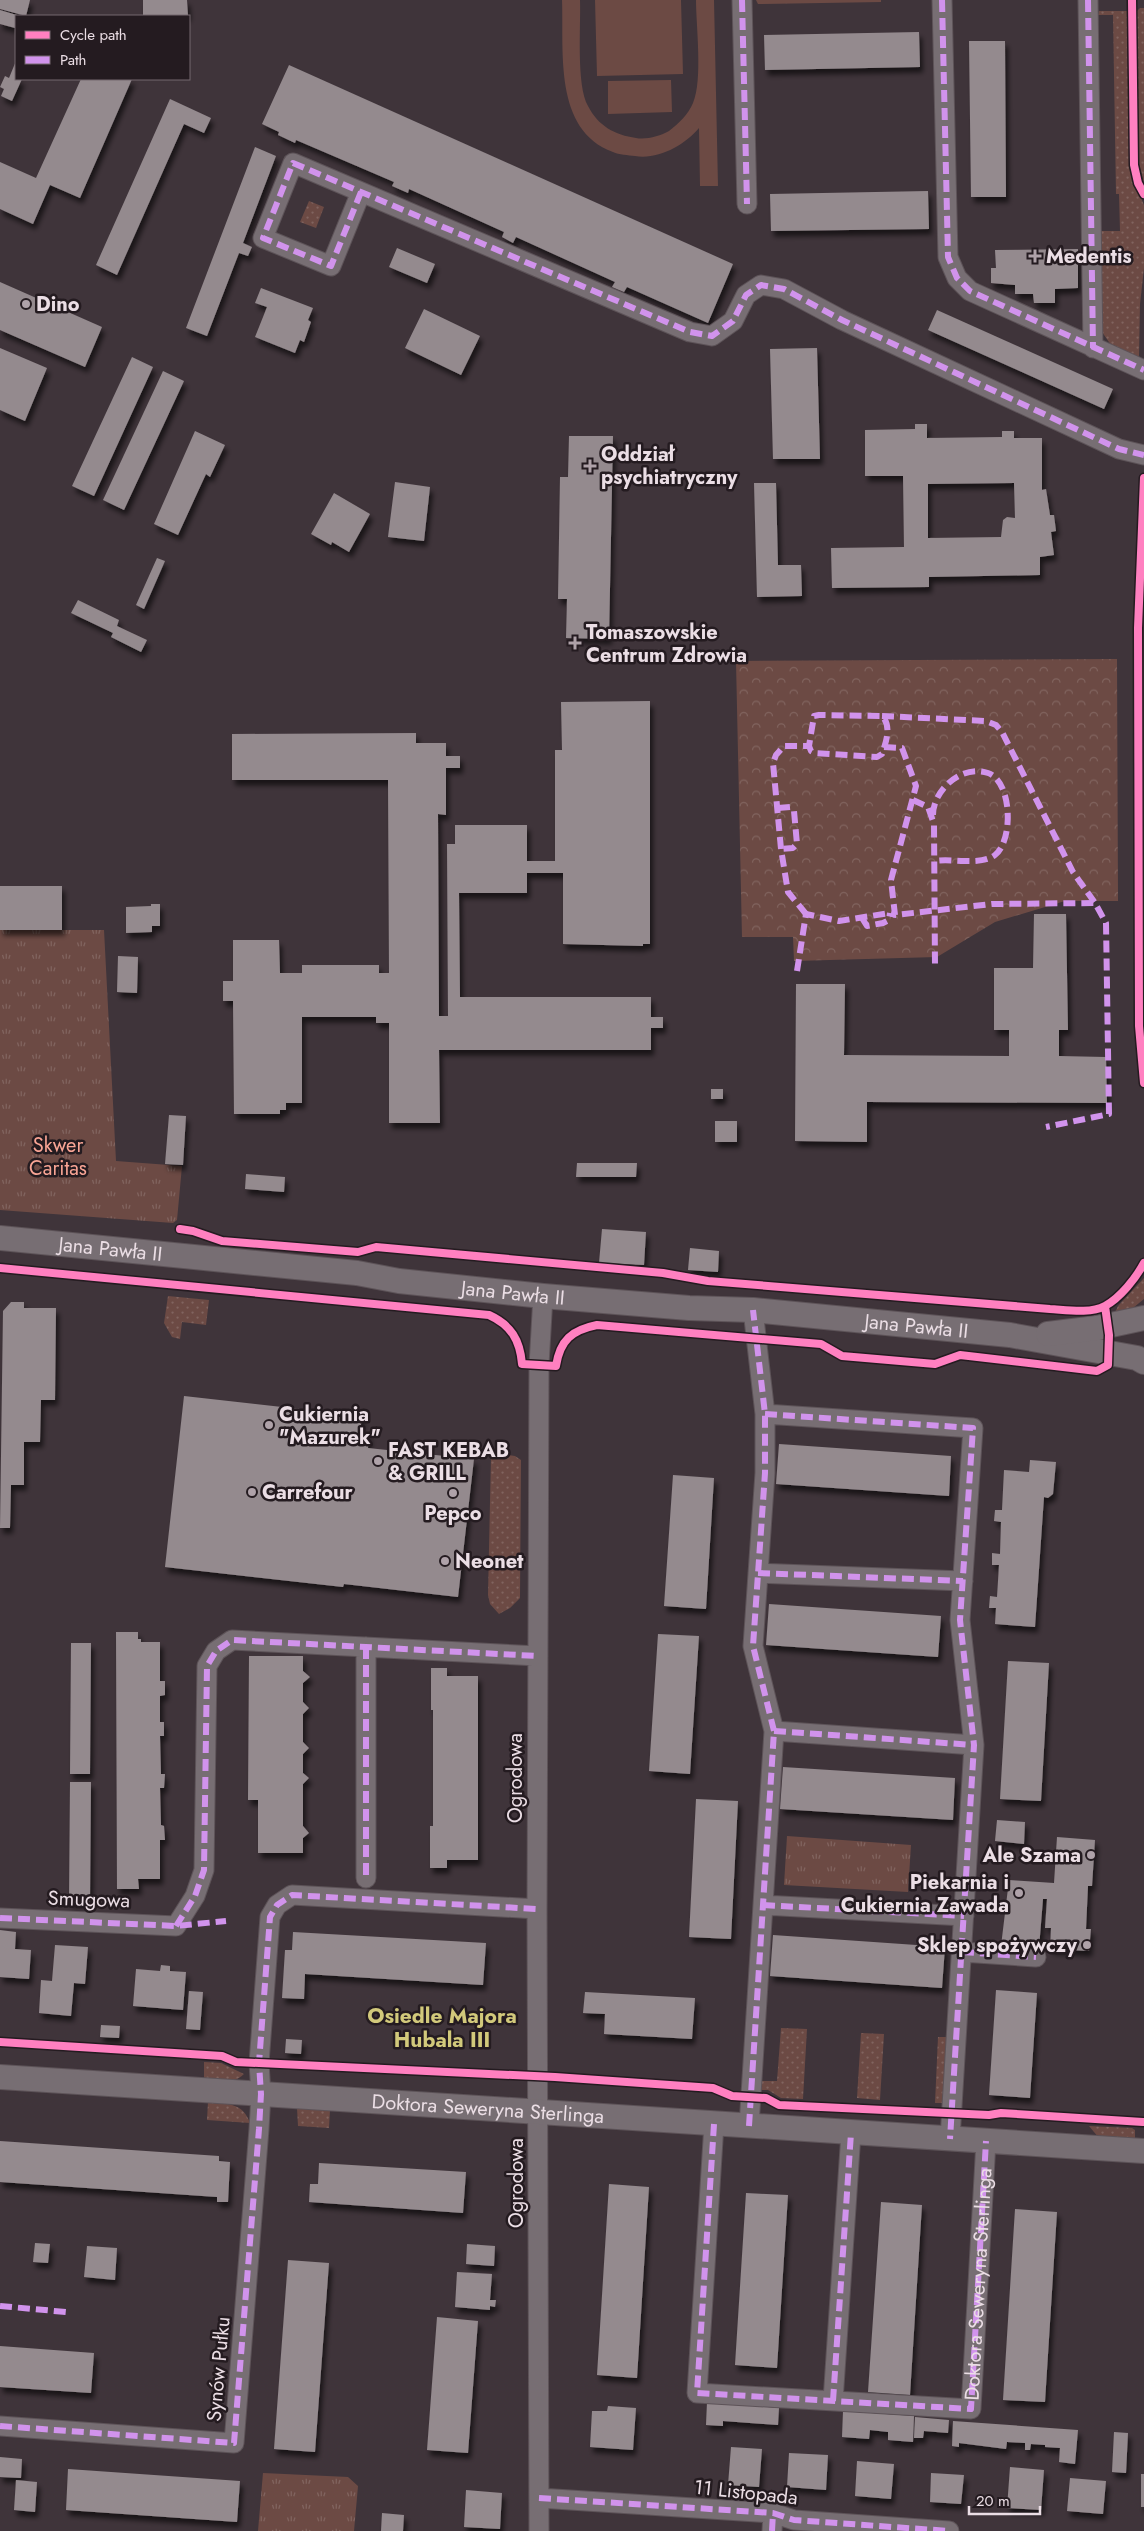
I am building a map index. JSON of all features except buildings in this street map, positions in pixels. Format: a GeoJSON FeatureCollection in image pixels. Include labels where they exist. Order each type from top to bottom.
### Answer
{"type":"FeatureCollection","features":[{"type":"Feature","properties":{"kind":"street"},"geometry":{"type":"LineString","coordinates":[[742,0],[747,204]]}},
{"type":"Feature","properties":{"kind":"street"},"geometry":{"type":"LineString","coordinates":[[942,0],[948,257],[958,278],[970,291],[1144,370]]}},
{"type":"Feature","properties":{"kind":"street"},"geometry":{"type":"LineString","coordinates":[[1088,0],[1093,348]]}},
{"type":"Feature","properties":{"kind":"street"},"geometry":{"type":"LineString","coordinates":[[361,192],[331,266],[264,238],[293,164],[361,192],[690,332],[712,336],[733,321],[746,295],[761,285],[784,289],[842,320],[1118,449],[1144,455]]}},
{"type":"Feature","properties":{"kind":"street","name":"Jana Pawła II"},"geometry":{"type":"LineString","coordinates":[[0,1238],[357,1273],[399,1280],[543,1296],[689,1308],[753,1310],[1026,1337],[1137,1358],[1144,1362]]}},
{"type":"Feature","properties":{"kind":"street","name":"Ogrodowa"},"geometry":{"type":"LineString","coordinates":[[539,2531],[537,1909],[539,1372],[543,1296]]}},
{"type":"Feature","properties":{"kind":"street"},"geometry":{"type":"LineString","coordinates":[[749,2126],[774,1731],[753,1646],[765,1473],[765,1414],[753,1310]]}},
{"type":"Feature","properties":{"kind":"street","name":"Jana Pawła II"},"geometry":{"type":"LineString","coordinates":[[1026,1337],[1097,1328],[1144,1318]]}},
{"type":"Feature","properties":{"kind":"street"},"geometry":{"type":"LineString","coordinates":[[765,1414],[973,1428],[960,1620],[974,1745],[950,2139]]}},
{"type":"Feature","properties":{"kind":"street"},"geometry":{"type":"LineString","coordinates":[[758,1573],[963,1582]]}},
{"type":"Feature","properties":{"kind":"street","name":"Smugowa"},"geometry":{"type":"LineString","coordinates":[[0,1918],[176,1926],[195,1896],[204,1870],[207,1666],[216,1651],[232,1640],[366,1647]]}},
{"type":"Feature","properties":{"kind":"street"},"geometry":{"type":"LineString","coordinates":[[366,1878],[366,1647],[538,1656]]}},
{"type":"Feature","properties":{"kind":"street"},"geometry":{"type":"LineString","coordinates":[[774,1731],[974,1745]]}},
{"type":"Feature","properties":{"kind":"street"},"geometry":{"type":"LineString","coordinates":[[261,2094],[259,2063],[270,1917],[277,1905],[292,1896],[537,1909]]}},
{"type":"Feature","properties":{"kind":"street"},"geometry":{"type":"LineString","coordinates":[[763,1905],[964,1916]]}},
{"type":"Feature","properties":{"kind":"street"},"geometry":{"type":"LineString","coordinates":[[962,1952],[1036,1957]]}},
{"type":"Feature","properties":{"kind":"street","name":"Doktora Seweryna Sterlinga"},"geometry":{"type":"LineString","coordinates":[[0,2078],[1144,2151]]}},
{"type":"Feature","properties":{"kind":"street","name":"Synów Pułku"},"geometry":{"type":"LineString","coordinates":[[0,2426],[234,2443],[261,2094]]}},
{"type":"Feature","properties":{"kind":"street","name":"Doktora Seweryna Sterlinga"},"geometry":{"type":"LineString","coordinates":[[714,2124],[697,2393],[971,2409],[986,2141]]}},
{"type":"Feature","properties":{"kind":"street"},"geometry":{"type":"LineString","coordinates":[[833,2401],[851,2133]]}},
{"type":"Feature","properties":{"kind":"street","name":"11 Listopada"},"geometry":{"type":"LineString","coordinates":[[539,2498],[773,2522],[794,2520],[949,2531]]}},
{"type":"Feature","properties":{"kind":"green space"},"geometry":{"type":"Polygon","coordinates":[[[562,0],[580,0],[580,70],[584,96],[592,113],[602,124],[614,132],[628,137],[644,138],[669,131],[689,111],[696,93],[698,81],[696,0],[714,0],[718,186],[700,186],[699,128],[686,140],[670,150],[644,157],[613,152],[594,141],[580,126],[571,108],[566,87],[563,65],[562,0]]]}},
{"type":"Feature","properties":{"kind":"green space"},"geometry":{"type":"Polygon","coordinates":[[[595,0],[681,0],[683,74],[597,76],[595,0]]]}},
{"type":"Feature","properties":{"kind":"green space"},"geometry":{"type":"Polygon","coordinates":[[[756,0],[881,0],[881,2],[758,4],[756,0]]]}},
{"type":"Feature","properties":{"kind":"green space"},"geometry":{"type":"Polygon","coordinates":[[[1140,8],[1144,8],[1144,183],[1139,164],[1136,12],[1140,8]]]}},
{"type":"Feature","properties":{"kind":"green space"},"geometry":{"type":"Polygon","coordinates":[[[1099,11],[1127,11],[1129,162],[1132,177],[1144,205],[1144,268],[1140,304],[1139,357],[1111,345],[1102,332],[1101,231],[1120,231],[1119,194],[1116,194],[1113,15],[1098,15],[1099,11]]]}},
{"type":"Feature","properties":{"kind":"green space"},"geometry":{"type":"Polygon","coordinates":[[[671,80],[672,112],[608,114],[608,81],[671,80]]]}},
{"type":"Feature","properties":{"kind":"green space"},"geometry":{"type":"Polygon","coordinates":[[[309,201],[324,207],[316,228],[300,222],[309,201]]]}},
{"type":"Feature","properties":{"kind":"green space"},"geometry":{"type":"Polygon","coordinates":[[[1117,659],[1118,901],[1065,901],[995,922],[937,957],[794,961],[793,937],[742,937],[736,661],[1117,659]]]}},
{"type":"Feature","properties":{"kind":"green space","name":"Skwer Caritas"},"geometry":{"type":"Polygon","coordinates":[[[0,930],[104,930],[116,1161],[182,1166],[177,1220],[173,1223],[0,1210],[0,930]]]}},
{"type":"Feature","properties":{"kind":"green space"},"geometry":{"type":"Polygon","coordinates":[[[1144,1278],[1144,1299],[1128,1312],[1113,1317],[1118,1306],[1144,1278]]]}},
{"type":"Feature","properties":{"kind":"green space"},"geometry":{"type":"Polygon","coordinates":[[[168,1296],[209,1300],[206,1325],[182,1322],[180,1339],[172,1337],[164,1323],[168,1296]]]}},
{"type":"Feature","properties":{"kind":"green space"},"geometry":{"type":"Polygon","coordinates":[[[496,1453],[515,1456],[521,1460],[520,1598],[510,1608],[499,1614],[490,1604],[488,1595],[491,1456],[496,1453]]]}},
{"type":"Feature","properties":{"kind":"green space"},"geometry":{"type":"Polygon","coordinates":[[[787,1836],[911,1845],[908,1892],[784,1885],[787,1836]]]}},
{"type":"Feature","properties":{"kind":"green space"},"geometry":{"type":"Polygon","coordinates":[[[781,2028],[807,2029],[803,2099],[781,2098],[768,2090],[759,2090],[759,2081],[777,2081],[781,2028]]]}},
{"type":"Feature","properties":{"kind":"green space"},"geometry":{"type":"Polygon","coordinates":[[[861,2033],[884,2034],[880,2100],[857,2098],[861,2033]]]}},
{"type":"Feature","properties":{"kind":"green space"},"geometry":{"type":"Polygon","coordinates":[[[938,2037],[950,2037],[945,2103],[935,2103],[938,2037]]]}},
{"type":"Feature","properties":{"kind":"green space"},"geometry":{"type":"Polygon","coordinates":[[[204,2062],[221,2063],[244,2074],[230,2081],[204,2080],[204,2062]]]}},
{"type":"Feature","properties":{"kind":"green space"},"geometry":{"type":"Polygon","coordinates":[[[208,2102],[234,2105],[243,2111],[250,2123],[207,2120],[208,2102]]]}},
{"type":"Feature","properties":{"kind":"green space"},"geometry":{"type":"Polygon","coordinates":[[[297,2108],[330,2110],[329,2128],[298,2126],[297,2108]]]}},
{"type":"Feature","properties":{"kind":"green space"},"geometry":{"type":"Polygon","coordinates":[[[1089,2126],[1132,2128],[1135,2130],[1135,2140],[1099,2138],[1089,2126]]]}},
{"type":"Feature","properties":{"kind":"green space"},"geometry":{"type":"Polygon","coordinates":[[[263,2473],[348,2477],[358,2486],[354,2531],[258,2531],[263,2473]]]}},
{"type":"Feature","properties":{"kind":"marked path"},"geometry":{"type":"LineString","coordinates":[[742,0],[747,204]]}},
{"type":"Feature","properties":{"kind":"marked path"},"geometry":{"type":"LineString","coordinates":[[942,0],[948,257],[957,278],[970,291],[1144,370]]}},
{"type":"Feature","properties":{"kind":"marked path"},"geometry":{"type":"LineString","coordinates":[[1088,0],[1093,348]]}},
{"type":"Feature","properties":{"kind":"marked path"},"geometry":{"type":"LineString","coordinates":[[361,192],[331,266],[263,238],[293,163],[690,332],[712,336],[733,321],[746,295],[761,285],[784,289],[842,320],[1119,449],[1144,455]]}},
{"type":"Feature","properties":{"kind":"marked path"},"geometry":{"type":"LineString","coordinates":[[806,914],[788,892],[781,849],[773,763],[776,755],[784,746],[809,746],[814,716],[882,716],[887,724],[887,734],[882,754],[877,757],[815,753],[811,751],[809,746]]}},
{"type":"Feature","properties":{"kind":"marked path"},"geometry":{"type":"LineString","coordinates":[[882,716],[986,721],[996,725],[1002,732],[1073,872],[1095,903]]}},
{"type":"Feature","properties":{"kind":"marked path"},"geometry":{"type":"LineString","coordinates":[[884,747],[902,748],[916,786],[891,880],[895,915],[992,904],[1095,903],[1106,923],[1109,1114],[1046,1127]]}},
{"type":"Feature","properties":{"kind":"marked path"},"geometry":{"type":"LineString","coordinates":[[933,815],[938,797],[951,781],[968,772],[978,771],[988,773],[996,778],[1002,787],[1008,811],[1005,837],[995,855],[974,861],[935,861]]}},
{"type":"Feature","properties":{"kind":"marked path"},"geometry":{"type":"LineString","coordinates":[[913,800],[928,807],[934,824],[935,967]]}},
{"type":"Feature","properties":{"kind":"marked path"},"geometry":{"type":"LineString","coordinates":[[778,808],[790,807],[794,811],[797,844],[793,848],[781,849]]}},
{"type":"Feature","properties":{"kind":"marked path"},"geometry":{"type":"LineString","coordinates":[[862,918],[867,926],[889,920],[890,913]]}},
{"type":"Feature","properties":{"kind":"marked path"},"geometry":{"type":"LineString","coordinates":[[797,971],[806,914],[839,921],[890,913],[895,915]]}},
{"type":"Feature","properties":{"kind":"marked path"},"geometry":{"type":"LineString","coordinates":[[749,2126],[774,1731],[753,1646],[765,1473],[765,1414],[753,1310]]}},
{"type":"Feature","properties":{"kind":"marked path"},"geometry":{"type":"LineString","coordinates":[[765,1414],[973,1428],[960,1620],[974,1745],[950,2139]]}},
{"type":"Feature","properties":{"kind":"marked path"},"geometry":{"type":"LineString","coordinates":[[758,1573],[963,1581]]}},
{"type":"Feature","properties":{"kind":"marked path"},"geometry":{"type":"LineString","coordinates":[[176,1926],[195,1896],[204,1870],[207,1666],[216,1651],[232,1640],[538,1656]]}},
{"type":"Feature","properties":{"kind":"marked path"},"geometry":{"type":"LineString","coordinates":[[366,1647],[366,1878]]}},
{"type":"Feature","properties":{"kind":"marked path"},"geometry":{"type":"LineString","coordinates":[[774,1731],[974,1745]]}},
{"type":"Feature","properties":{"kind":"marked path"},"geometry":{"type":"LineString","coordinates":[[0,2426],[234,2443],[259,2129],[261,2094],[259,2063],[270,1917],[277,1905],[292,1895],[537,1909]]}},
{"type":"Feature","properties":{"kind":"marked path"},"geometry":{"type":"LineString","coordinates":[[763,1905],[964,1916]]}},
{"type":"Feature","properties":{"kind":"marked path"},"geometry":{"type":"LineString","coordinates":[[0,1918],[176,1926],[226,1921]]}},
{"type":"Feature","properties":{"kind":"marked path"},"geometry":{"type":"LineString","coordinates":[[962,1952],[1036,1957]]}},
{"type":"Feature","properties":{"kind":"marked path"},"geometry":{"type":"LineString","coordinates":[[714,2124],[697,2393],[971,2409],[986,2141]]}},
{"type":"Feature","properties":{"kind":"marked path"},"geometry":{"type":"LineString","coordinates":[[833,2401],[851,2133]]}},
{"type":"Feature","properties":{"kind":"marked path"},"geometry":{"type":"LineString","coordinates":[[0,2306],[66,2312]]}},
{"type":"Feature","properties":{"kind":"marked path"},"geometry":{"type":"LineString","coordinates":[[539,2498],[773,2513],[794,2520],[949,2531]]}},
{"type":"Feature","properties":{"kind":"marked path"},"geometry":{"type":"LineString","coordinates":[[772,2531],[773,2513]]}},
{"type":"Feature","properties":{"kind":"cycle path"},"geometry":{"type":"LineString","coordinates":[[1132,0],[1134,165],[1138,183],[1144,194]]}},
{"type":"Feature","properties":{"kind":"cycle path"},"geometry":{"type":"LineString","coordinates":[[1144,478],[1138,628],[1139,1026],[1144,1083]]}},
{"type":"Feature","properties":{"kind":"cycle path"},"geometry":{"type":"LineString","coordinates":[[180,1229],[193,1231],[222,1241],[358,1252],[376,1247],[663,1273],[708,1281],[1078,1311],[1092,1310],[1111,1302],[1127,1287],[1144,1263]]}},
{"type":"Feature","properties":{"kind":"cycle path"},"geometry":{"type":"LineString","coordinates":[[0,1268],[489,1315],[497,1319],[513,1334],[519,1348],[522,1364],[556,1366],[564,1343],[574,1333],[597,1325],[821,1344],[842,1356],[935,1364],[960,1355],[1097,1371],[1108,1365],[1109,1335],[1105,1306]]}},
{"type":"Feature","properties":{"kind":"cycle path"},"geometry":{"type":"LineString","coordinates":[[0,2042],[222,2056],[236,2062],[555,2077],[713,2088],[732,2096],[766,2098],[779,2105],[989,2115],[1001,2113],[1143,2122]]}},
{"type":"Feature","properties":{"kind":"place","name":"Medentis"},"geometry":{"type":"Point","coordinates":[1035,256]}},
{"type":"Feature","properties":{"kind":"place","name":"Dino"},"geometry":{"type":"Point","coordinates":[26,304]}},
{"type":"Feature","properties":{"kind":"place","name":"Oddział psychiatryczny"},"geometry":{"type":"Point","coordinates":[590,466]}},
{"type":"Feature","properties":{"kind":"place","name":"Tomaszowskie Centrum Zdrowia"},"geometry":{"type":"Point","coordinates":[575,643]}},
{"type":"Feature","properties":{"kind":"place","name":"Cukiernia \"Mazurek\""},"geometry":{"type":"Point","coordinates":[269,1425]}},
{"type":"Feature","properties":{"kind":"place","name":"FAST KEBAB & GRILL"},"geometry":{"type":"Point","coordinates":[378,1461]}},
{"type":"Feature","properties":{"kind":"place","name":"Carrefour"},"geometry":{"type":"Point","coordinates":[252,1492]}},
{"type":"Feature","properties":{"kind":"place","name":"Pepco"},"geometry":{"type":"Point","coordinates":[453,1493]}},
{"type":"Feature","properties":{"kind":"place","name":"Neonet"},"geometry":{"type":"Point","coordinates":[445,1561]}},
{"type":"Feature","properties":{"kind":"place","name":"Ale Szama"},"geometry":{"type":"Point","coordinates":[1091,1855]}},
{"type":"Feature","properties":{"kind":"place","name":"Piekarnia i Cukiernia Zawada"},"geometry":{"type":"Point","coordinates":[1019,1893]}},
{"type":"Feature","properties":{"kind":"place","name":"Sklep spożywczy"},"geometry":{"type":"Point","coordinates":[1087,1945]}},
{"type":"Feature","properties":{"kind":"district","name":"Osiedle Majora Hubala III"},"geometry":{"type":"Point","coordinates":[442,2028]}}]}
